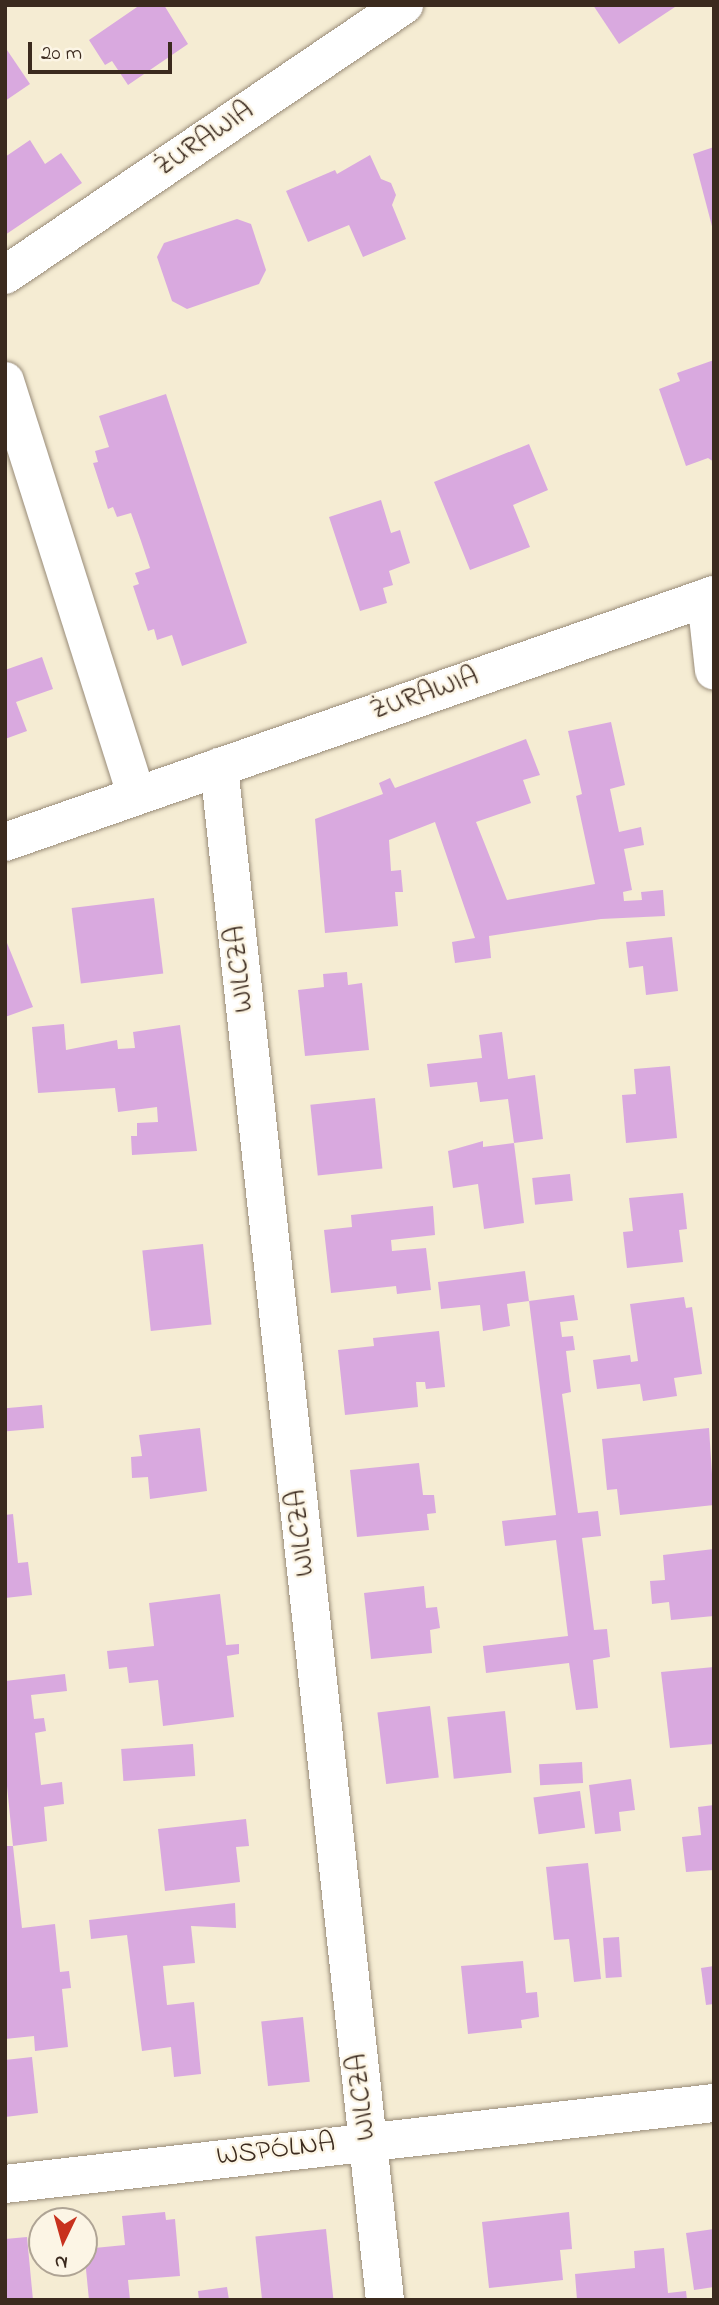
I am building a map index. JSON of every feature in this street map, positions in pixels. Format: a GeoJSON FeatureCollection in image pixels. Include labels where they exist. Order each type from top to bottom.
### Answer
{"type":"FeatureCollection","features":[{"type":"Feature","properties":{"kind":"street","name":"ŻURAWIA"},"geometry":{"type":"LineString","coordinates":[[5,275],[404,5]]}},
{"type":"Feature","properties":{"kind":"street"},"geometry":{"type":"LineString","coordinates":[[5,381],[136,795]]}},
{"type":"Feature","properties":{"kind":"street","name":"ŻURAWIA"},"geometry":{"type":"LineString","coordinates":[[5,842],[710,597]]}},
{"type":"Feature","properties":{"kind":"street"},"geometry":{"type":"LineString","coordinates":[[710,597],[714,671]]}},
{"type":"Feature","properties":{"kind":"street","name":"WILCZA"},"geometry":{"type":"LineString","coordinates":[[219,766],[385,2300]]}},
{"type":"Feature","properties":{"kind":"street","name":"WSPÓLNA"},"geometry":{"type":"LineString","coordinates":[[5,2184],[368,2140],[714,2103]]}},
{"type":"Feature","properties":{"kind":"building"},"geometry":{"type":"Polygon","coordinates":[[[140,5],[164,5],[188,44],[128,85],[112,61],[105,65],[89,40],[140,5]]]}},
{"type":"Feature","properties":{"kind":"building"},"geometry":{"type":"Polygon","coordinates":[[[593,5],[678,5],[619,44],[593,5]]]}},
{"type":"Feature","properties":{"kind":"building"},"geometry":{"type":"Polygon","coordinates":[[[5,47],[30,84],[5,101],[5,47]]]}},
{"type":"Feature","properties":{"kind":"building"},"geometry":{"type":"Polygon","coordinates":[[[30,140],[45,164],[61,153],[82,183],[5,235],[5,157],[30,140]]]}},
{"type":"Feature","properties":{"kind":"building"},"geometry":{"type":"Polygon","coordinates":[[[714,147],[714,230],[713,230],[693,154],[714,147]]]}},
{"type":"Feature","properties":{"kind":"building"},"geometry":{"type":"Polygon","coordinates":[[[370,155],[381,179],[391,183],[396,195],[392,205],[406,239],[363,257],[349,225],[308,242],[286,191],[335,170],[337,174],[370,155]]]}},
{"type":"Feature","properties":{"kind":"building"},"geometry":{"type":"Polygon","coordinates":[[[237,219],[251,224],[266,270],[259,284],[187,309],[172,301],[157,257],[164,243],[237,219]]]}},
{"type":"Feature","properties":{"kind":"building"},"geometry":{"type":"Polygon","coordinates":[[[714,360],[714,462],[708,458],[686,466],[659,389],[680,381],[677,373],[714,360]]]}},
{"type":"Feature","properties":{"kind":"building"},"geometry":{"type":"Polygon","coordinates":[[[166,394],[247,643],[182,666],[172,635],[157,640],[154,629],[148,631],[133,586],[139,584],[135,573],[150,568],[131,513],[117,517],[113,507],[108,509],[93,463],[98,462],[95,451],[109,447],[99,416],[166,394]]]}},
{"type":"Feature","properties":{"kind":"building"},"geometry":{"type":"Polygon","coordinates":[[[529,444],[548,490],[513,505],[530,547],[470,570],[434,482],[529,444]]]}},
{"type":"Feature","properties":{"kind":"building"},"geometry":{"type":"Polygon","coordinates":[[[381,500],[391,533],[400,530],[410,563],[389,571],[393,585],[383,588],[387,603],[360,611],[329,517],[381,500]]]}},
{"type":"Feature","properties":{"kind":"building"},"geometry":{"type":"Polygon","coordinates":[[[42,657],[53,689],[16,702],[27,731],[5,739],[5,670],[42,657]]]}},
{"type":"Feature","properties":{"kind":"building"},"geometry":{"type":"Polygon","coordinates":[[[611,722],[625,785],[610,789],[619,832],[641,827],[644,845],[624,849],[632,890],[623,892],[624,901],[642,900],[641,892],[663,890],[665,916],[601,919],[489,936],[491,958],[455,963],[452,942],[475,938],[435,822],[389,840],[391,871],[401,870],[403,892],[395,892],[398,926],[325,933],[315,819],[383,794],[379,783],[390,778],[395,788],[526,739],[540,775],[523,780],[531,803],[476,822],[507,900],[595,884],[576,796],[582,794],[568,731],[611,722]]]}},
{"type":"Feature","properties":{"kind":"building"},"geometry":{"type":"Polygon","coordinates":[[[154,898],[163,973],[81,984],[72,908],[154,898]]]}},
{"type":"Feature","properties":{"kind":"building"},"geometry":{"type":"Polygon","coordinates":[[[672,937],[678,991],[646,995],[643,966],[629,968],[626,942],[672,937]]]}},
{"type":"Feature","properties":{"kind":"building"},"geometry":{"type":"Polygon","coordinates":[[[5,938],[33,1007],[5,1017],[5,938]]]}},
{"type":"Feature","properties":{"kind":"building"},"geometry":{"type":"Polygon","coordinates":[[[347,972],[348,985],[362,983],[369,1050],[305,1056],[298,990],[324,987],[323,974],[347,972]]]}},
{"type":"Feature","properties":{"kind":"building"},"geometry":{"type":"Polygon","coordinates":[[[64,1024],[66,1050],[117,1040],[118,1049],[135,1048],[133,1032],[180,1025],[197,1151],[132,1155],[131,1136],[137,1136],[137,1123],[158,1122],[157,1107],[118,1112],[115,1088],[38,1093],[32,1027],[64,1024]]]}},
{"type":"Feature","properties":{"kind":"building"},"geometry":{"type":"Polygon","coordinates":[[[502,1032],[508,1079],[535,1075],[543,1139],[514,1143],[508,1099],[480,1102],[477,1082],[430,1087],[427,1064],[482,1058],[479,1035],[502,1032]]]}},
{"type":"Feature","properties":{"kind":"building"},"geometry":{"type":"Polygon","coordinates":[[[670,1066],[677,1138],[626,1143],[622,1095],[636,1094],[634,1069],[670,1066]]]}},
{"type":"Feature","properties":{"kind":"building"},"geometry":{"type":"Polygon","coordinates":[[[375,1098],[382,1169],[318,1175],[310,1105],[375,1098]]]}},
{"type":"Feature","properties":{"kind":"building"},"geometry":{"type":"Polygon","coordinates":[[[483,1141],[483,1147],[514,1143],[524,1223],[484,1229],[478,1184],[453,1188],[448,1151],[483,1141]]]}},
{"type":"Feature","properties":{"kind":"building"},"geometry":{"type":"Polygon","coordinates":[[[570,1174],[573,1201],[535,1205],[532,1178],[570,1174]]]}},
{"type":"Feature","properties":{"kind":"building"},"geometry":{"type":"Polygon","coordinates":[[[683,1193],[687,1229],[679,1230],[683,1262],[627,1268],[623,1232],[633,1231],[629,1198],[683,1193]]]}},
{"type":"Feature","properties":{"kind":"building"},"geometry":{"type":"Polygon","coordinates":[[[433,1206],[435,1235],[391,1240],[392,1251],[426,1248],[431,1290],[397,1294],[396,1286],[331,1293],[324,1230],[352,1227],[351,1215],[433,1206]]]}},
{"type":"Feature","properties":{"kind":"building"},"geometry":{"type":"Polygon","coordinates":[[[203,1244],[211,1325],[151,1331],[142,1250],[203,1244]]]}},
{"type":"Feature","properties":{"kind":"building"},"geometry":{"type":"Polygon","coordinates":[[[525,1271],[529,1301],[507,1304],[510,1326],[483,1331],[480,1305],[441,1309],[438,1282],[525,1271]]]}},
{"type":"Feature","properties":{"kind":"building"},"geometry":{"type":"Polygon","coordinates":[[[574,1295],[578,1320],[560,1322],[562,1337],[573,1336],[575,1350],[566,1351],[571,1392],[562,1394],[578,1513],[598,1511],[601,1536],[582,1538],[594,1630],[607,1629],[610,1657],[593,1660],[598,1708],[576,1710],[569,1663],[486,1673],[483,1646],[568,1636],[556,1540],[505,1546],[502,1521],[556,1515],[529,1301],[574,1295]]]}},
{"type":"Feature","properties":{"kind":"building"},"geometry":{"type":"Polygon","coordinates":[[[684,1297],[686,1308],[692,1307],[702,1374],[674,1378],[677,1396],[643,1401],[640,1384],[597,1389],[593,1360],[630,1355],[631,1362],[638,1361],[630,1304],[684,1297]]]}},
{"type":"Feature","properties":{"kind":"building"},"geometry":{"type":"Polygon","coordinates":[[[439,1331],[445,1387],[426,1389],[425,1382],[416,1382],[418,1407],[345,1415],[338,1350],[374,1346],[373,1338],[439,1331]]]}},
{"type":"Feature","properties":{"kind":"building"},"geometry":{"type":"Polygon","coordinates":[[[42,1405],[44,1428],[7,1431],[5,1408],[42,1405]]]}},
{"type":"Feature","properties":{"kind":"building"},"geometry":{"type":"Polygon","coordinates":[[[200,1428],[207,1491],[150,1499],[148,1477],[132,1478],[131,1457],[142,1456],[139,1435],[200,1428]]]}},
{"type":"Feature","properties":{"kind":"building"},"geometry":{"type":"Polygon","coordinates":[[[709,1428],[714,1505],[620,1515],[617,1489],[607,1490],[602,1439],[709,1428]]]}},
{"type":"Feature","properties":{"kind":"building"},"geometry":{"type":"Polygon","coordinates":[[[419,1463],[423,1495],[434,1495],[436,1513],[427,1514],[429,1530],[357,1537],[350,1470],[419,1463]]]}},
{"type":"Feature","properties":{"kind":"building"},"geometry":{"type":"Polygon","coordinates":[[[13,1514],[18,1563],[28,1562],[32,1595],[5,1598],[5,1515],[13,1514]]]}},
{"type":"Feature","properties":{"kind":"building"},"geometry":{"type":"Polygon","coordinates":[[[714,1549],[714,1616],[671,1620],[669,1602],[652,1604],[650,1581],[665,1580],[663,1555],[714,1549]]]}},
{"type":"Feature","properties":{"kind":"building"},"geometry":{"type":"Polygon","coordinates":[[[424,1586],[426,1608],[437,1607],[440,1628],[430,1630],[432,1653],[371,1659],[364,1593],[424,1586]]]}},
{"type":"Feature","properties":{"kind":"building"},"geometry":{"type":"Polygon","coordinates":[[[220,1594],[226,1645],[239,1644],[239,1654],[227,1656],[234,1717],[163,1726],[158,1680],[129,1683],[127,1667],[109,1669],[107,1651],[154,1646],[149,1603],[220,1594]]]}},
{"type":"Feature","properties":{"kind":"building"},"geometry":{"type":"Polygon","coordinates":[[[714,1667],[714,1744],[670,1748],[661,1672],[714,1667]]]}},
{"type":"Feature","properties":{"kind":"building"},"geometry":{"type":"Polygon","coordinates":[[[65,1674],[67,1691],[31,1695],[34,1719],[44,1718],[46,1731],[35,1733],[41,1785],[62,1782],[64,1804],[44,1807],[47,1841],[13,1846],[5,1766],[5,1681],[65,1674]]]}},
{"type":"Feature","properties":{"kind":"building"},"geometry":{"type":"Polygon","coordinates":[[[430,1706],[439,1777],[386,1784],[377,1712],[430,1706]]]}},
{"type":"Feature","properties":{"kind":"building"},"geometry":{"type":"Polygon","coordinates":[[[505,1711],[511,1773],[454,1779],[447,1717],[505,1711]]]}},
{"type":"Feature","properties":{"kind":"building"},"geometry":{"type":"Polygon","coordinates":[[[193,1744],[195,1776],[123,1781],[121,1749],[193,1744]]]}},
{"type":"Feature","properties":{"kind":"building"},"geometry":{"type":"Polygon","coordinates":[[[582,1762],[583,1783],[540,1785],[539,1764],[582,1762]]]}},
{"type":"Feature","properties":{"kind":"building"},"geometry":{"type":"Polygon","coordinates":[[[631,1779],[635,1810],[619,1812],[621,1831],[595,1834],[589,1785],[631,1779]]]}},
{"type":"Feature","properties":{"kind":"building"},"geometry":{"type":"Polygon","coordinates":[[[580,1791],[585,1828],[539,1834],[533,1798],[580,1791]]]}},
{"type":"Feature","properties":{"kind":"building"},"geometry":{"type":"Polygon","coordinates":[[[714,1805],[714,1870],[686,1872],[682,1837],[701,1835],[698,1807],[714,1805]]]}},
{"type":"Feature","properties":{"kind":"building"},"geometry":{"type":"Polygon","coordinates":[[[246,1819],[249,1846],[236,1847],[240,1882],[165,1891],[158,1829],[246,1819]]]}},
{"type":"Feature","properties":{"kind":"building"},"geometry":{"type":"Polygon","coordinates":[[[5,1846],[13,1846],[22,1928],[55,1924],[60,1972],[69,1971],[71,1988],[62,1989],[68,2047],[35,2051],[34,2036],[5,2039],[5,1846]]]}},
{"type":"Feature","properties":{"kind":"building"},"geometry":{"type":"Polygon","coordinates":[[[588,1863],[601,1979],[574,1982],[569,1939],[554,1940],[546,1867],[588,1863]]]}},
{"type":"Feature","properties":{"kind":"building"},"geometry":{"type":"Polygon","coordinates":[[[235,1903],[236,1928],[191,1926],[195,1963],[163,1966],[167,2005],[194,2002],[201,2074],[174,2077],[171,2047],[142,2051],[127,1935],[91,1939],[89,1920],[235,1903]]]}},
{"type":"Feature","properties":{"kind":"building"},"geometry":{"type":"Polygon","coordinates":[[[619,1937],[622,1977],[606,1978],[603,1938],[619,1937]]]}},
{"type":"Feature","properties":{"kind":"building"},"geometry":{"type":"Polygon","coordinates":[[[523,1961],[526,1993],[537,1992],[539,2017],[521,2020],[522,2028],[468,2034],[461,1966],[523,1961]]]}},
{"type":"Feature","properties":{"kind":"building"},"geometry":{"type":"Polygon","coordinates":[[[714,1966],[714,2004],[706,2005],[701,1968],[714,1966]]]}},
{"type":"Feature","properties":{"kind":"building"},"geometry":{"type":"Polygon","coordinates":[[[303,2017],[310,2082],[268,2086],[261,2021],[303,2017]]]}},
{"type":"Feature","properties":{"kind":"building"},"geometry":{"type":"Polygon","coordinates":[[[32,2057],[38,2113],[5,2117],[5,2060],[32,2057]]]}},
{"type":"Feature","properties":{"kind":"building"},"geometry":{"type":"Polygon","coordinates":[[[165,2212],[166,2220],[175,2219],[180,2276],[128,2280],[130,2300],[89,2300],[87,2277],[98,2277],[98,2248],[125,2245],[122,2216],[165,2212]]]}},
{"type":"Feature","properties":{"kind":"building"},"geometry":{"type":"Polygon","coordinates":[[[569,2212],[572,2249],[560,2250],[563,2280],[489,2288],[482,2222],[569,2212]]]}},
{"type":"Feature","properties":{"kind":"building"},"geometry":{"type":"Polygon","coordinates":[[[326,2229],[333,2300],[262,2300],[255,2236],[326,2229]]]}},
{"type":"Feature","properties":{"kind":"building"},"geometry":{"type":"Polygon","coordinates":[[[714,2229],[714,2287],[694,2290],[686,2233],[714,2229]]]}},
{"type":"Feature","properties":{"kind":"building"},"geometry":{"type":"Polygon","coordinates":[[[27,2237],[28,2277],[31,2277],[33,2300],[5,2300],[5,2239],[27,2237]]]}},
{"type":"Feature","properties":{"kind":"building"},"geometry":{"type":"Polygon","coordinates":[[[664,2248],[668,2293],[686,2291],[687,2300],[577,2300],[575,2274],[635,2268],[634,2251],[664,2248]]]}},
{"type":"Feature","properties":{"kind":"building"},"geometry":{"type":"Polygon","coordinates":[[[227,2287],[229,2300],[199,2300],[198,2291],[227,2287]]]}}]}
